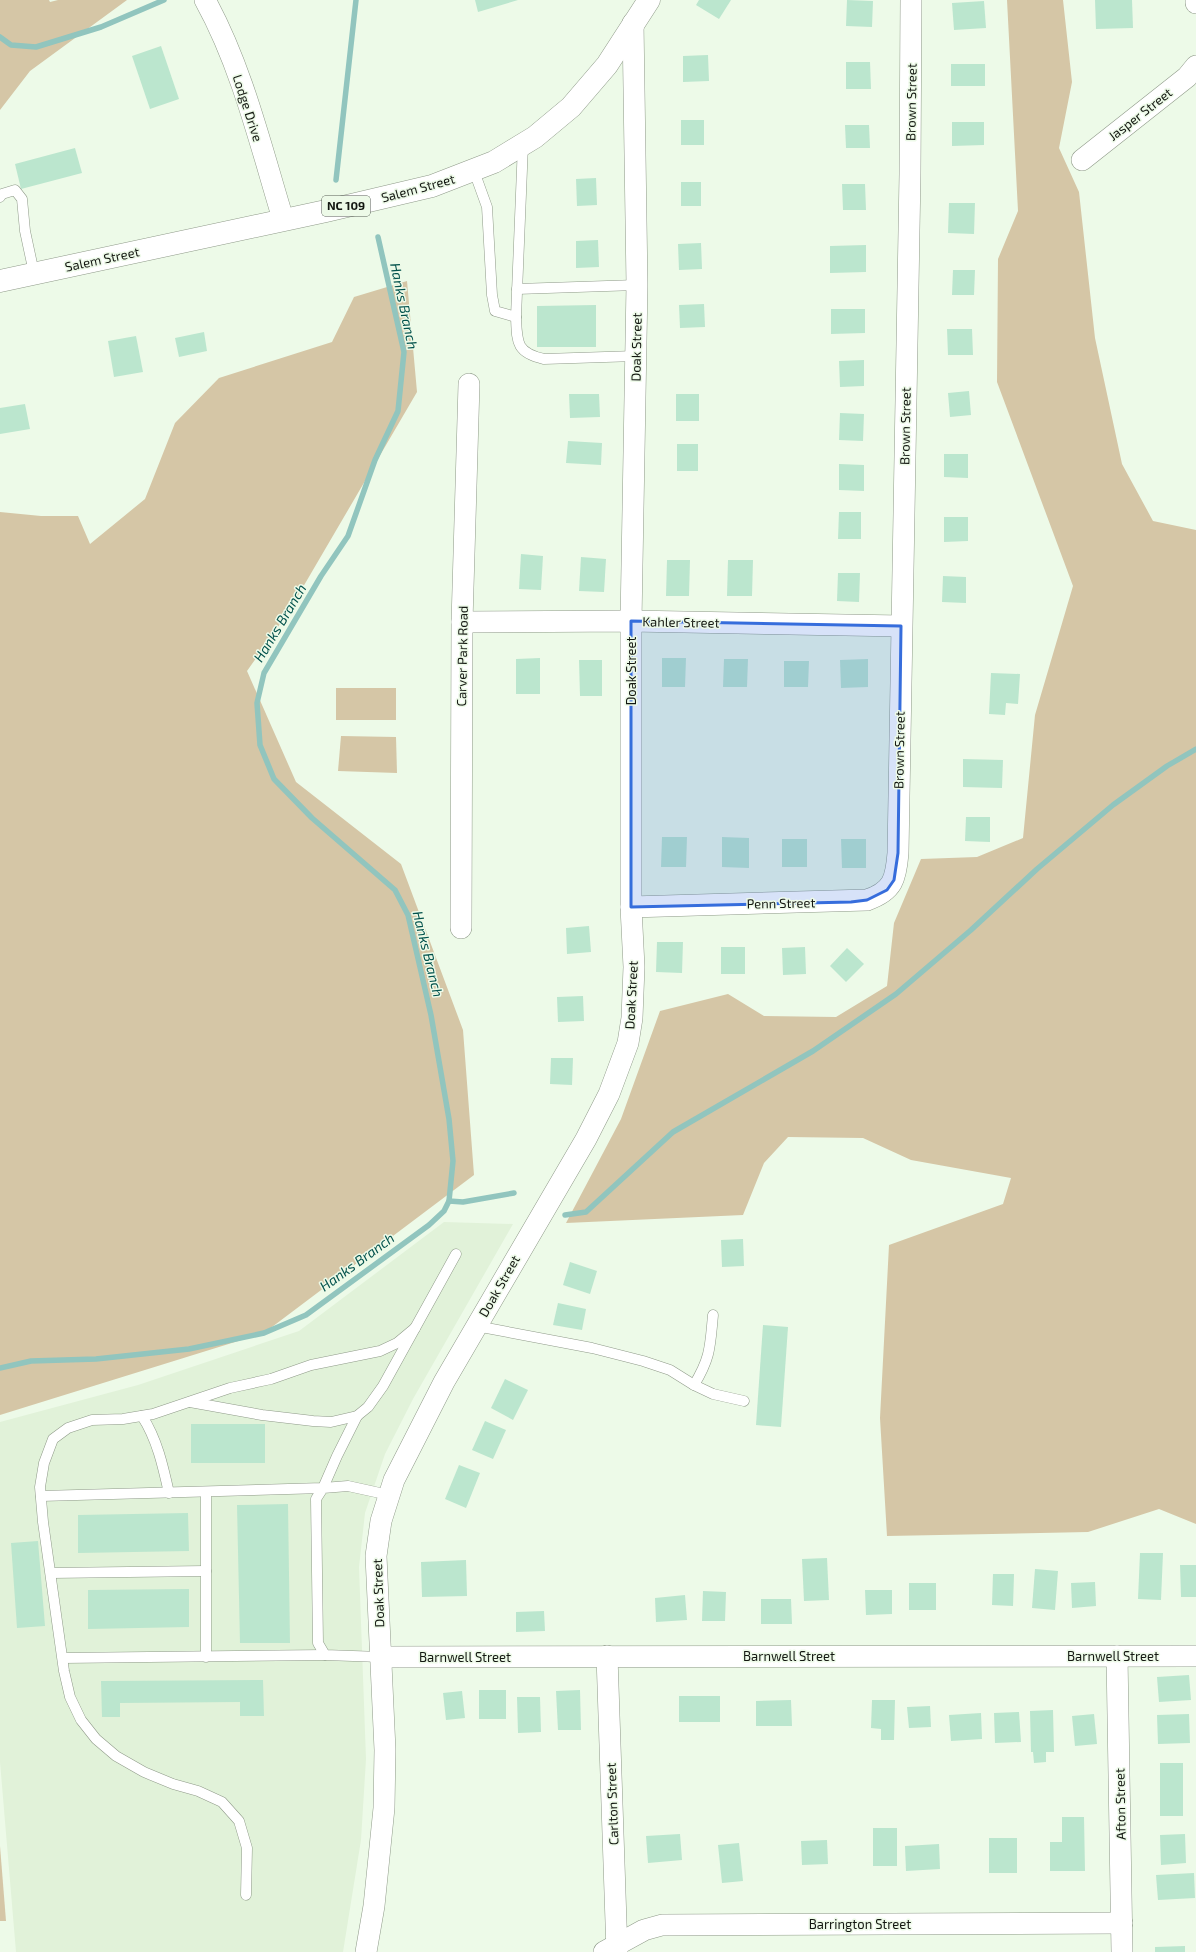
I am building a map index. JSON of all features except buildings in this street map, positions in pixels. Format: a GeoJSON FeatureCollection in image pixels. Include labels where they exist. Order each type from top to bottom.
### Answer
{"type":"FeatureCollection","features":[{"type":"Feature","properties":{"kind":"main road","name":"Salem Street"},"geometry":{"type":"LineString","coordinates":[[0,280],[284,220],[432,186],[474,171],[494,162],[535,137],[571,107],[607,65],[649,0]]}},
{"type":"Feature","properties":{"kind":"street","name":"Lodge Drive"},"geometry":{"type":"LineString","coordinates":[[205,0],[217,21],[249,106],[284,220]]}},
{"type":"Feature","properties":{"kind":"street","name":"Brown Street"},"geometry":{"type":"LineString","coordinates":[[898,853],[910,174],[911,0]]}},
{"type":"Feature","properties":{"kind":"street","name":"Doak Street"},"geometry":{"type":"LineString","coordinates":[[366,1952],[374,1906],[384,1808],[385,1750],[376,1556],[381,1521],[394,1480],[444,1382],[586,1139],[609,1094],[628,1043],[632,1018],[634,967],[632,907],[631,621],[637,285],[633,23]]}},
{"type":"Feature","properties":{"kind":"street","name":"Jasper Street"},"geometry":{"type":"LineString","coordinates":[[1082,160],[1187,77],[1196,66]]}},
{"type":"Feature","properties":{"kind":"street","name":"Carver Park Road"},"geometry":{"type":"LineString","coordinates":[[461,928],[462,622],[469,384]]}},
{"type":"Feature","properties":{"kind":"street","name":"Kahler Street"},"geometry":{"type":"LineString","coordinates":[[462,622],[631,621],[901,626]]}},
{"type":"Feature","properties":{"kind":"street","name":"Penn Street"},"geometry":{"type":"LineString","coordinates":[[632,907],[867,900],[878,897],[887,890],[894,880],[898,853]]}},
{"type":"Feature","properties":{"kind":"street","name":"Carlton Street"},"geometry":{"type":"LineString","coordinates":[[607,1656],[613,1950]]}},
{"type":"Feature","properties":{"kind":"street","name":"Afton Street"},"geometry":{"type":"LineString","coordinates":[[1117,1656],[1122,1952]]}},
{"type":"Feature","properties":{"kind":"street","name":"Barnwell Street"},"geometry":{"type":"LineString","coordinates":[[381,1657],[1196,1656]]}},
{"type":"Feature","properties":{"kind":"street","name":"Barrington Street"},"geometry":{"type":"LineString","coordinates":[[613,1950],[644,1930],[662,1925],[1122,1923]]}},
{"type":"Feature","properties":{"kind":"lane"},"geometry":{"type":"LineString","coordinates":[[523,144],[516,317],[517,342],[524,351],[532,357],[544,359],[636,356]]}},
{"type":"Feature","properties":{"kind":"lane"},"geometry":{"type":"LineString","coordinates":[[474,171],[488,207],[492,295],[495,311],[516,317]]}},
{"type":"Feature","properties":{"kind":"lane"},"geometry":{"type":"LineString","coordinates":[[0,197],[2,194],[15,190],[22,199],[25,231],[34,273]]}},
{"type":"Feature","properties":{"kind":"lane"},"geometry":{"type":"LineString","coordinates":[[517,287],[637,285]]}},
{"type":"Feature","properties":{"kind":"lane"},"geometry":{"type":"LineString","coordinates":[[325,1655],[318,1643],[316,1499],[323,1488],[357,1416],[368,1407],[383,1386],[456,1254]]}},
{"type":"Feature","properties":{"kind":"lane"},"geometry":{"type":"LineString","coordinates":[[694,1385],[710,1356],[713,1314]]}},
{"type":"Feature","properties":{"kind":"lane"},"geometry":{"type":"LineString","coordinates":[[476,1326],[600,1350],[670,1370],[694,1385],[713,1394],[744,1400]]}},
{"type":"Feature","properties":{"kind":"lane"},"geometry":{"type":"LineString","coordinates":[[246,1895],[247,1848],[239,1821],[222,1802],[198,1791],[173,1784],[144,1772],[116,1756],[96,1740],[81,1720],[70,1697],[62,1658],[43,1522],[40,1487],[44,1462],[53,1439],[68,1428],[92,1420],[122,1419],[142,1416],[230,1388],[271,1379],[312,1365],[380,1351],[397,1343],[415,1328]]}},
{"type":"Feature","properties":{"kind":"lane"},"geometry":{"type":"LineString","coordinates":[[188,1401],[262,1415],[291,1417],[313,1421],[331,1422],[357,1416]]}},
{"type":"Feature","properties":{"kind":"lane"},"geometry":{"type":"LineString","coordinates":[[142,1416],[150,1428],[162,1459],[169,1493]]}},
{"type":"Feature","properties":{"kind":"lane"},"geometry":{"type":"LineString","coordinates":[[41,1496],[206,1492],[348,1486],[390,1495]]}},
{"type":"Feature","properties":{"kind":"lane"},"geometry":{"type":"LineString","coordinates":[[206,1492],[206,1657]]}},
{"type":"Feature","properties":{"kind":"lane"},"geometry":{"type":"LineString","coordinates":[[51,1574],[206,1572]]}},
{"type":"Feature","properties":{"kind":"lane"},"geometry":{"type":"LineString","coordinates":[[62,1658],[325,1655],[381,1657]]}},
{"type":"Feature","properties":{"kind":"highlighted area"},"geometry":{"type":"Polygon","coordinates":[[[631,621],[901,626],[898,853],[894,880],[887,890],[867,900],[851,902],[631,907],[631,621]]]}},
{"type":"Feature","properties":{"kind":"shaded area"},"geometry":{"type":"Polygon","coordinates":[[[0,0],[49,0],[50,2],[58,0],[127,0],[30,71],[0,110],[0,0]]]}},
{"type":"Feature","properties":{"kind":"shaded area"},"geometry":{"type":"Polygon","coordinates":[[[1007,0],[1063,0],[1072,82],[1059,148],[1079,192],[1095,338],[1122,464],[1153,521],[1196,530],[1196,1524],[1159,1509],[1088,1532],[887,1536],[880,1418],[889,1245],[1003,1204],[1011,1178],[911,1160],[863,1138],[788,1137],[764,1163],[743,1215],[566,1223],[621,1119],[660,1011],[728,994],[764,1016],[836,1017],[887,986],[894,923],[921,859],[977,857],[1023,838],[1035,715],[1073,586],[997,382],[998,259],[1018,211],[1007,0]]]}},
{"type":"Feature","properties":{"kind":"shaded area"},"geometry":{"type":"Polygon","coordinates":[[[407,281],[417,392],[289,611],[247,671],[296,782],[401,864],[463,1030],[474,1175],[264,1333],[0,1415],[0,512],[41,516],[78,516],[90,544],[145,499],[175,423],[219,378],[332,342],[354,297],[407,281]]]}},
{"type":"Feature","properties":{"kind":"shaded area"},"geometry":{"type":"Polygon","coordinates":[[[336,688],[396,688],[396,720],[336,720],[336,688]]]}},
{"type":"Feature","properties":{"kind":"shaded area"},"geometry":{"type":"Polygon","coordinates":[[[341,736],[396,737],[397,773],[338,771],[341,736]]]}},
{"type":"Feature","properties":{"kind":"shaded area"},"geometry":{"type":"Polygon","coordinates":[[[444,1222],[513,1224],[413,1399],[385,1454],[365,1513],[359,1567],[366,1759],[361,1840],[343,1952],[16,1952],[0,1762],[0,1422],[138,1385],[299,1331],[444,1222]]]}},
{"type":"Feature","properties":{"kind":"shaded area"},"geometry":{"type":"Polygon","coordinates":[[[0,1846],[6,1921],[0,1921],[0,1846]]]}},
{"type":"Feature","properties":{"kind":"waterway","name":"Hanks Branch"},"geometry":{"type":"LineString","coordinates":[[0,37],[11,45],[36,47],[101,27],[164,0]]}},
{"type":"Feature","properties":{"kind":"waterway","name":"Hanks Branch"},"geometry":{"type":"LineString","coordinates":[[336,180],[356,0]]}},
{"type":"Feature","properties":{"kind":"waterway","name":"Hanks Branch"},"geometry":{"type":"LineString","coordinates":[[0,1368],[31,1361],[96,1359],[189,1349],[264,1333],[306,1315],[429,1225],[444,1211],[449,1201],[453,1161],[449,1119],[431,1015],[408,915],[395,890],[312,818],[274,779],[260,745],[257,703],[264,673],[321,576],[348,536],[375,460],[398,411],[404,352],[378,237]]}},
{"type":"Feature","properties":{"kind":"waterway"},"geometry":{"type":"LineString","coordinates":[[565,1215],[586,1212],[673,1132],[813,1051],[896,994],[971,930],[1037,869],[1113,805],[1167,766],[1196,749]]}},
{"type":"Feature","properties":{"kind":"waterway"},"geometry":{"type":"LineString","coordinates":[[449,1201],[463,1202],[514,1193]]}}]}
